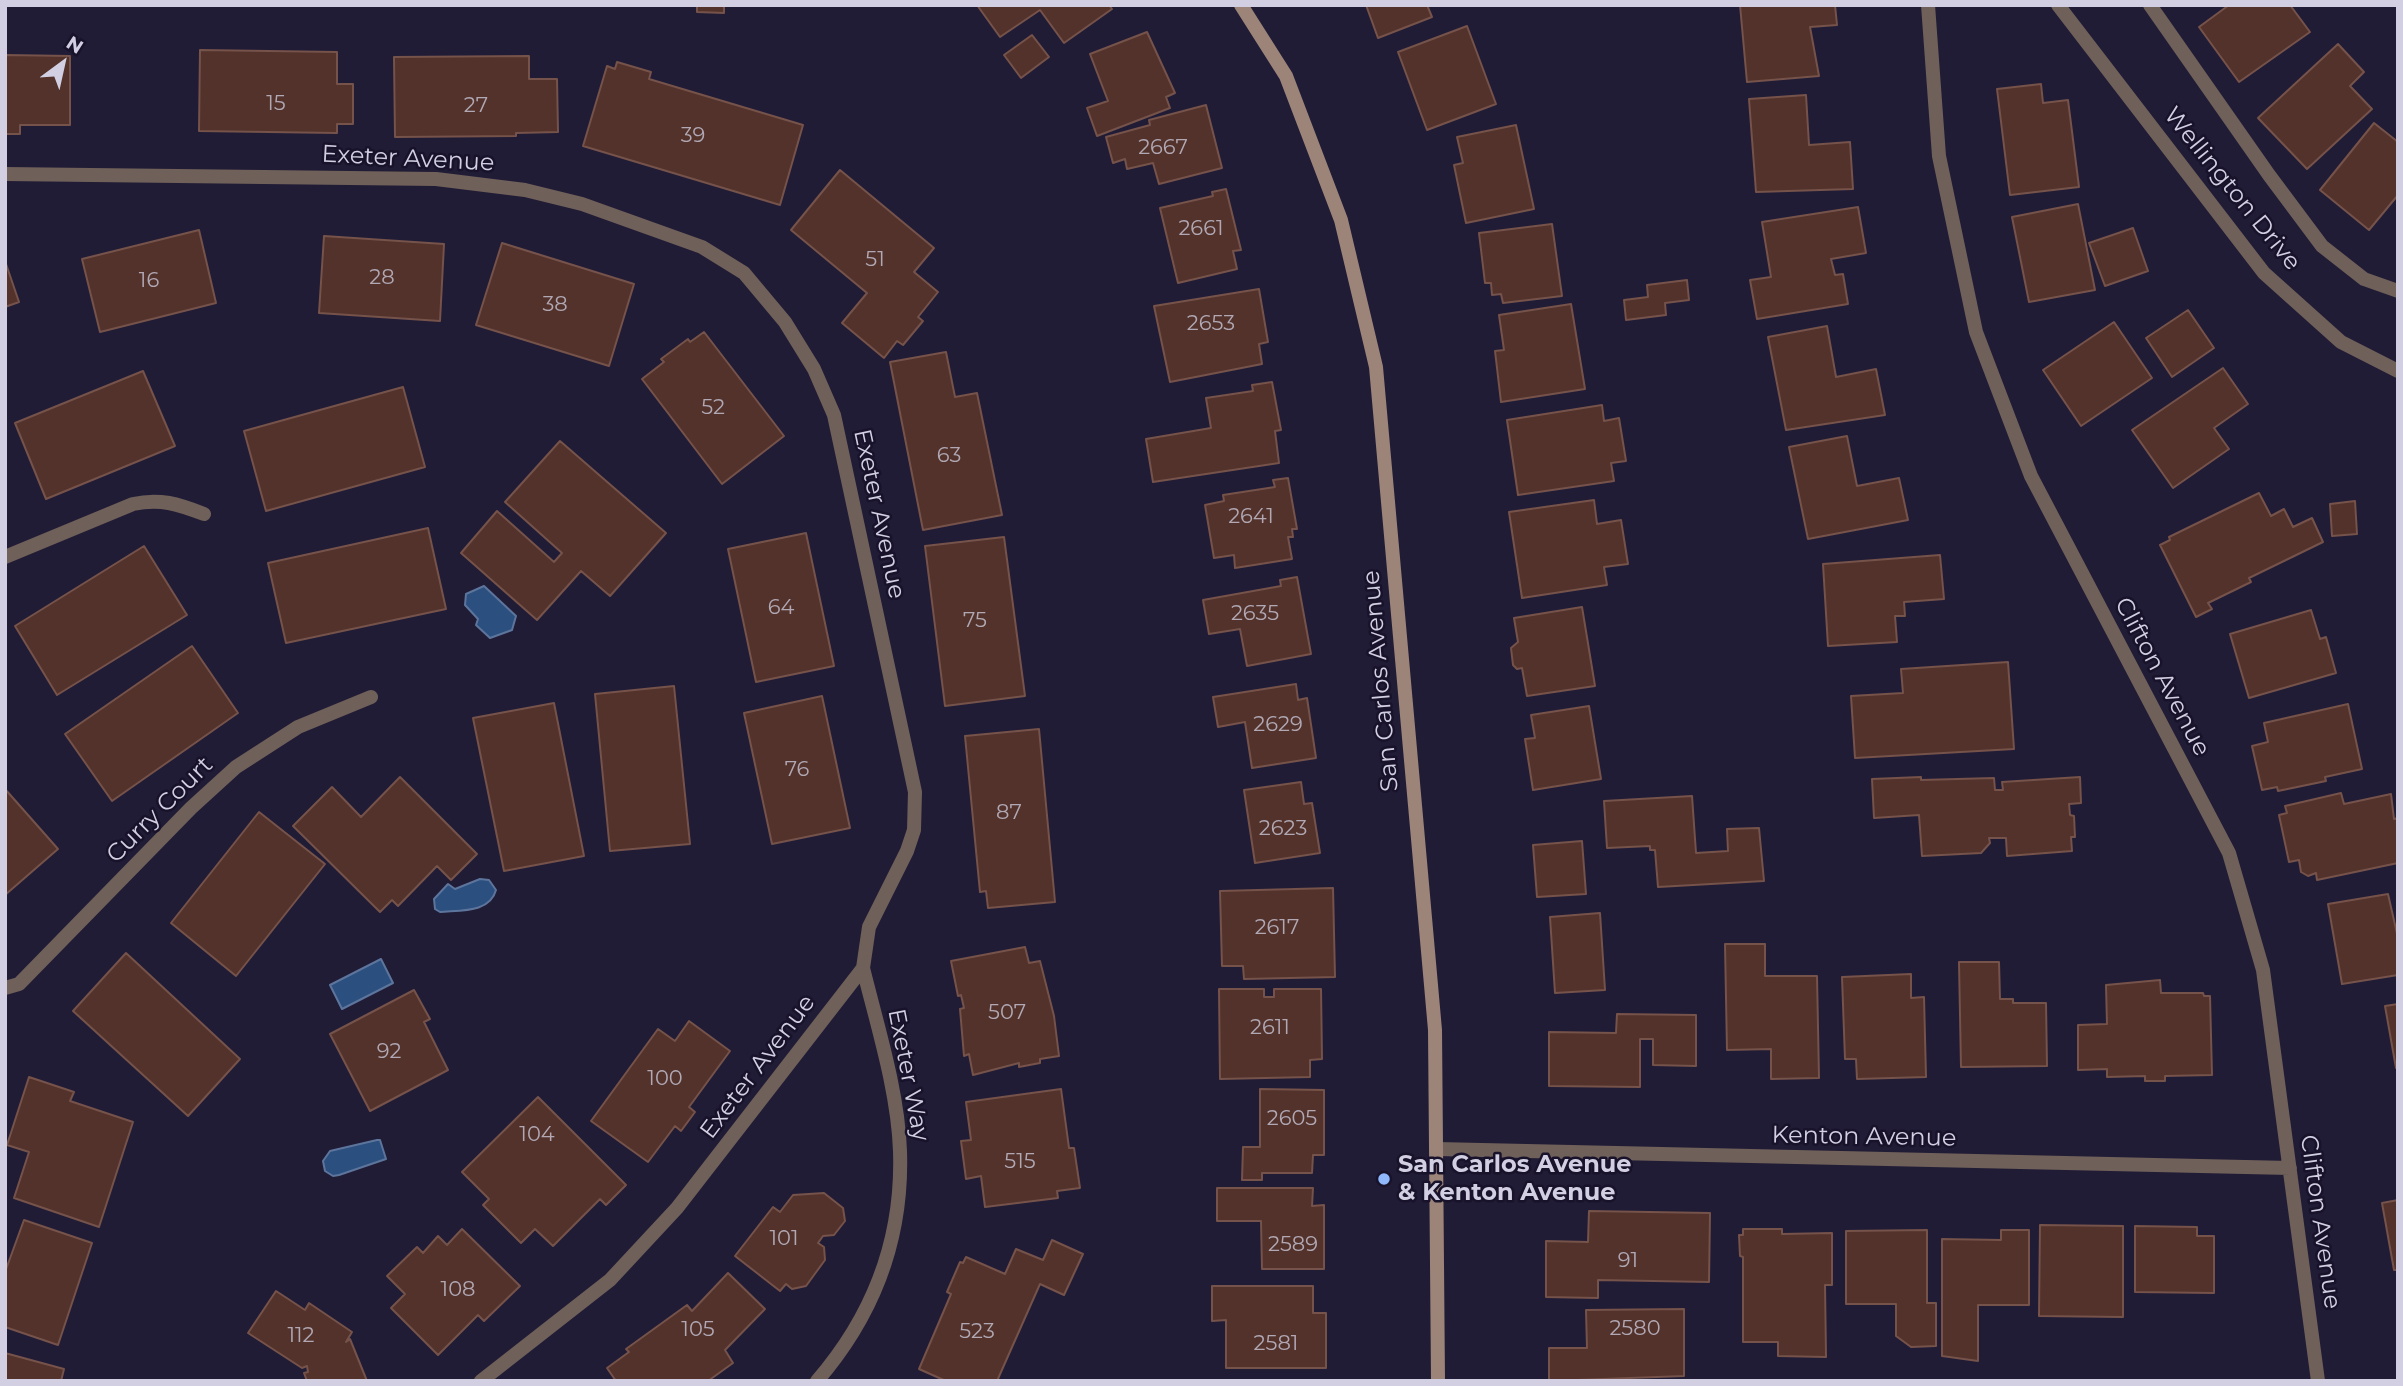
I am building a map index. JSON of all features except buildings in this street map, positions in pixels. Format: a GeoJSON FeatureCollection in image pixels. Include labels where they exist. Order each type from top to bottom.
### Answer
{"type":"FeatureCollection","features":[{"type":"Feature","properties":{"kind":"main road","name":"San Carlos Avenue"},"geometry":{"type":"LineString","coordinates":[[1241,5],[1286,76],[1336,207],[1376,367],[1435,1030],[1438,1381]]}},
{"type":"Feature","properties":{"kind":"street","name":"Clifton Avenue"},"geometry":{"type":"LineString","coordinates":[[1928,5],[1939,156],[1976,332],[2031,476],[2229,853],[2263,970],[2318,1381]]}},
{"type":"Feature","properties":{"kind":"street","name":"Wellington Drive"},"geometry":{"type":"LineString","coordinates":[[2058,5],[2264,273],[2341,342],[2398,371]]}},
{"type":"Feature","properties":{"kind":"street"},"geometry":{"type":"LineString","coordinates":[[2150,5],[2322,246],[2364,279],[2398,291]]}},
{"type":"Feature","properties":{"kind":"street","name":"Exeter Avenue"},"geometry":{"type":"LineString","coordinates":[[5,174],[409,178],[514,188],[582,204],[680,238],[726,260],[744,273],[785,322],[814,369],[834,415],[915,792],[914,831],[907,851],[869,927],[863,968],[722,1152],[629,1259],[579,1306],[481,1381]]}},
{"type":"Feature","properties":{"kind":"street"},"geometry":{"type":"LineString","coordinates":[[5,557],[133,503],[169,501],[204,514]]}},
{"type":"Feature","properties":{"kind":"street","name":"Curry Court"},"geometry":{"type":"LineString","coordinates":[[5,988],[19,984],[191,808],[236,766],[298,727],[371,697]]}},
{"type":"Feature","properties":{"kind":"street","name":"Exeter Way"},"geometry":{"type":"LineString","coordinates":[[817,1381],[855,1333],[871,1305],[897,1208],[900,1150],[888,1071],[863,968]]}},
{"type":"Feature","properties":{"kind":"street","name":"Kenton Avenue"},"geometry":{"type":"LineString","coordinates":[[1437,1149],[2290,1168]]}},
{"type":"Feature","properties":{"kind":"water"},"geometry":{"type":"Polygon","coordinates":[[[484,586],[516,616],[512,630],[490,638],[476,625],[478,619],[465,605],[466,594],[484,586]]]}},
{"type":"Feature","properties":{"kind":"water"},"geometry":{"type":"Polygon","coordinates":[[[480,879],[489,880],[496,890],[488,903],[465,910],[440,912],[435,909],[434,899],[448,884],[455,889],[480,879]]]}},
{"type":"Feature","properties":{"kind":"water"},"geometry":{"type":"Polygon","coordinates":[[[381,959],[393,983],[342,1009],[330,985],[381,959]]]}},
{"type":"Feature","properties":{"kind":"water"},"geometry":{"type":"Polygon","coordinates":[[[380,1140],[386,1159],[339,1175],[333,1176],[325,1171],[323,1161],[330,1151],[380,1140]]]}},
{"type":"Feature","properties":{"kind":"place","name":"San Carlos Avenue & Kenton Avenue"},"geometry":{"type":"Point","coordinates":[1384,1179]}}]}
